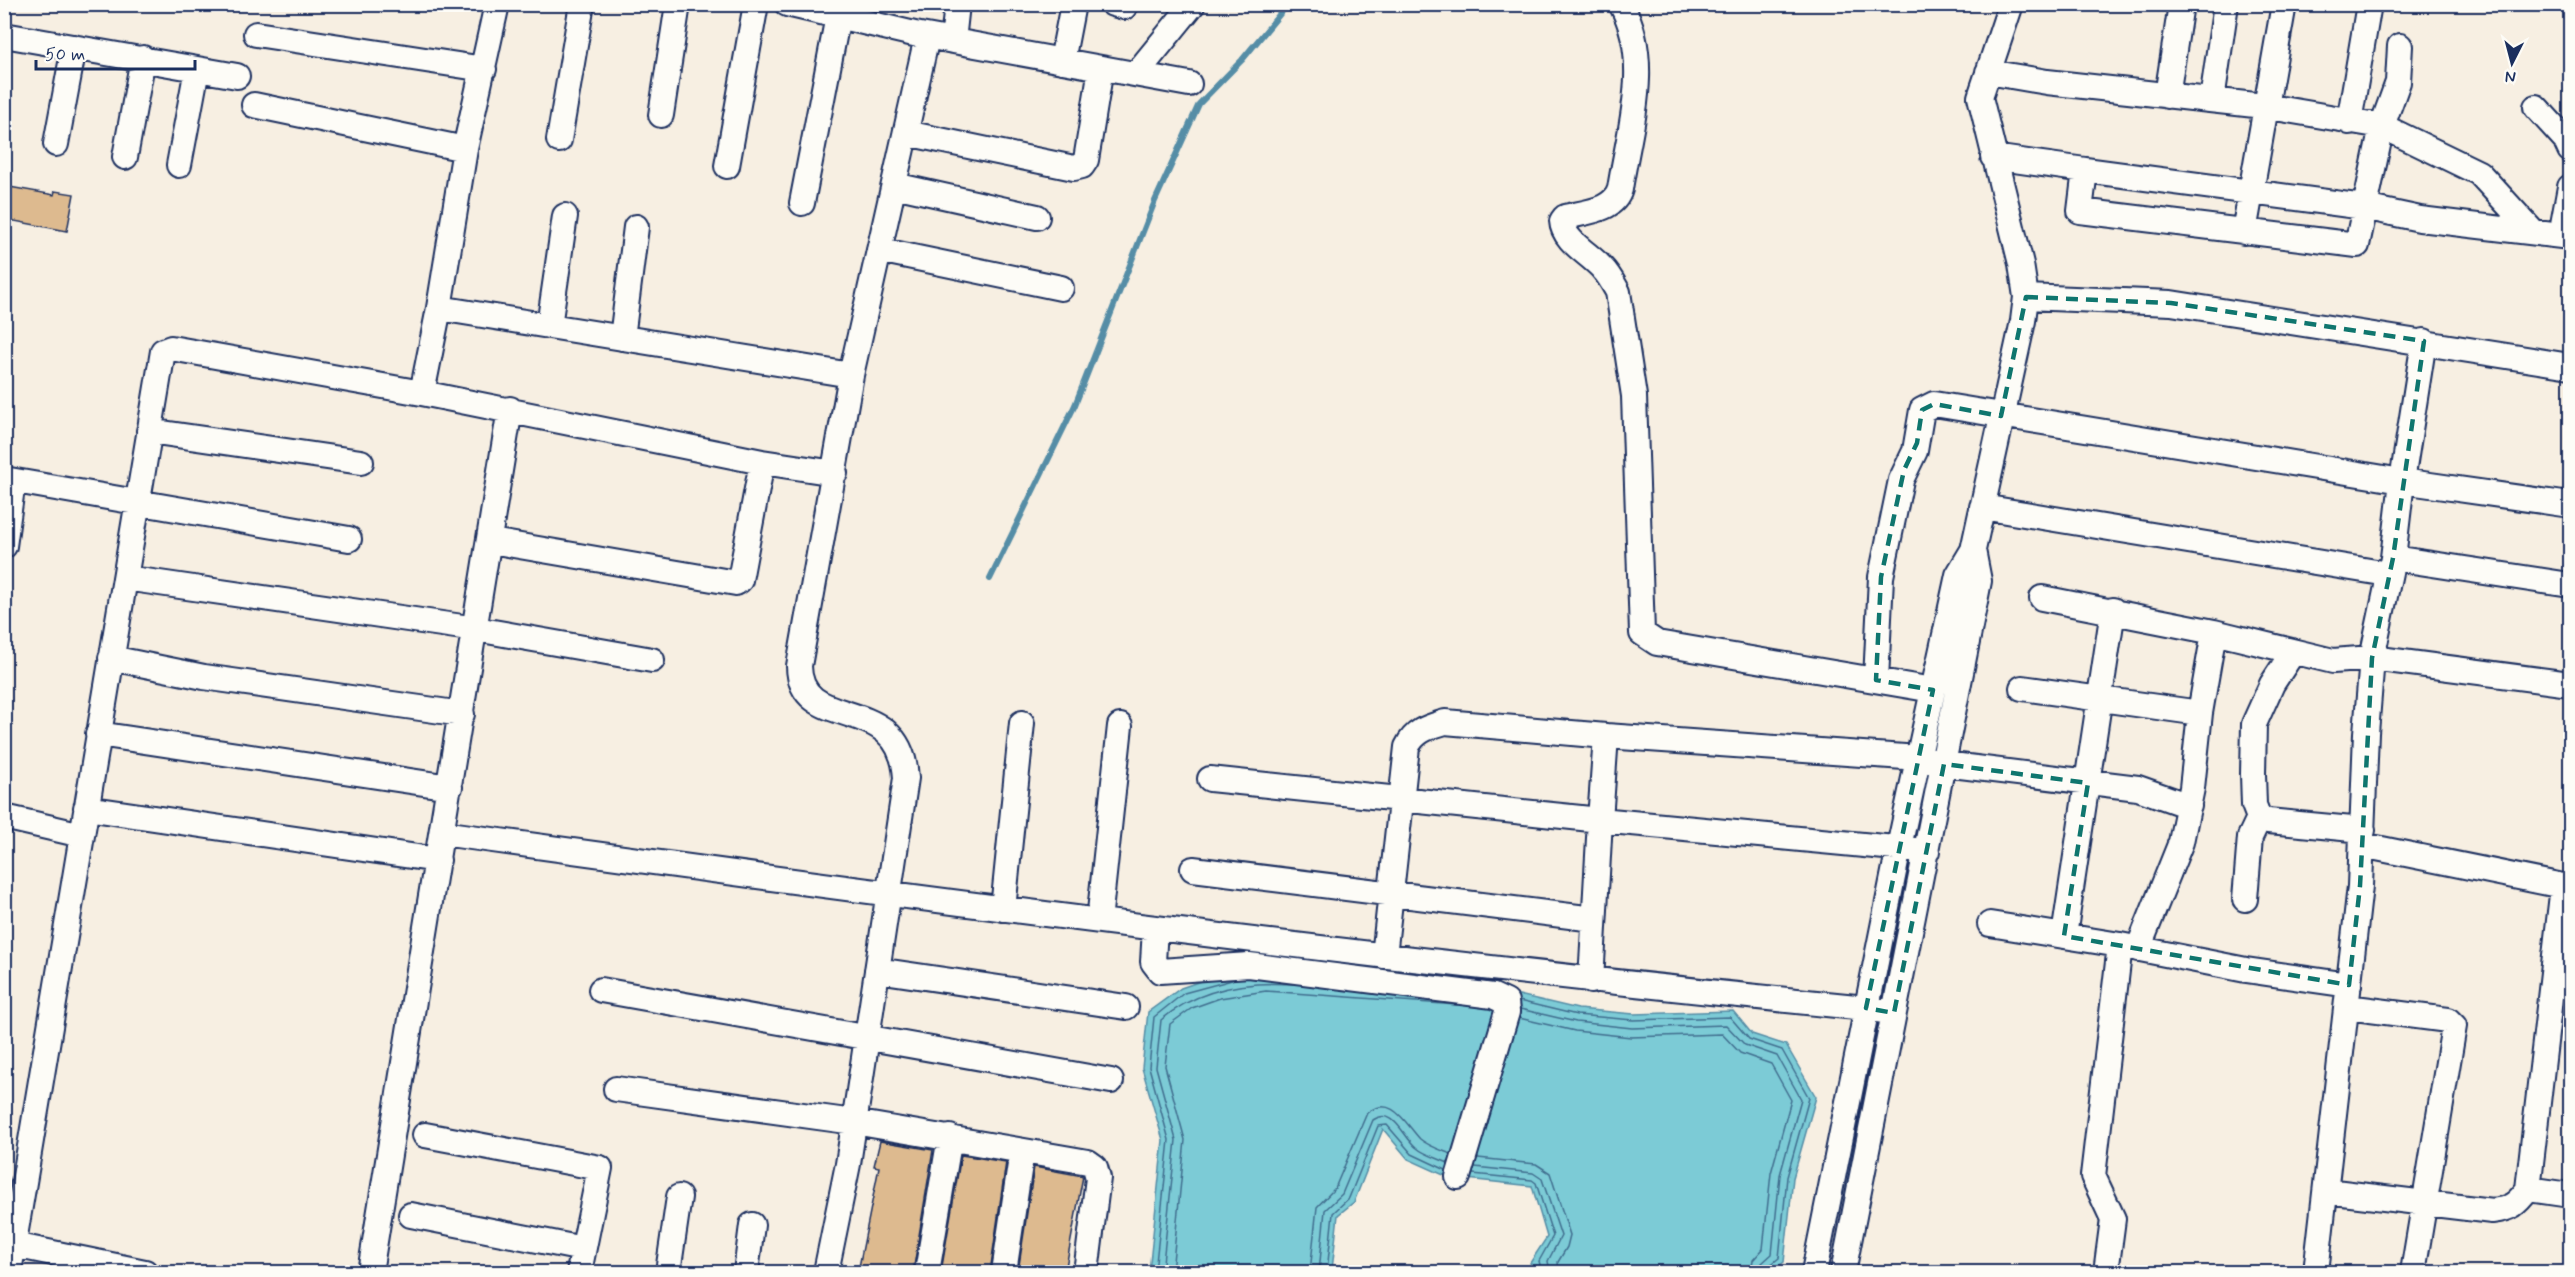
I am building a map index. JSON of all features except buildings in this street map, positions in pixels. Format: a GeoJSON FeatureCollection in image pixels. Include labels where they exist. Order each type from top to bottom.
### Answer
{"type":"FeatureCollection","features":[{"type":"Feature","properties":{"kind":"street"},"geometry":{"type":"LineString","coordinates":[[422,393],[439,308],[465,149],[497,4]]}},
{"type":"Feature","properties":{"kind":"street"},"geometry":{"type":"LineString","coordinates":[[559,140],[582,4]]}},
{"type":"Feature","properties":{"kind":"street"},"geometry":{"type":"LineString","coordinates":[[661,115],[678,4]]}},
{"type":"Feature","properties":{"kind":"street"},"geometry":{"type":"LineString","coordinates":[[727,166],[756,4]]}},
{"type":"Feature","properties":{"kind":"street"},"geometry":{"type":"LineString","coordinates":[[787,4],[814,8],[927,37],[851,375],[799,677],[803,687],[823,706],[872,721],[890,734],[902,755],[906,778],[854,1122],[826,1272]]}},
{"type":"Feature","properties":{"kind":"street"},"geometry":{"type":"LineString","coordinates":[[953,41],[957,4]]}},
{"type":"Feature","properties":{"kind":"street"},"geometry":{"type":"LineString","coordinates":[[1062,61],[1073,4]]}},
{"type":"Feature","properties":{"kind":"street"},"geometry":{"type":"LineString","coordinates":[[1136,74],[1193,4]]}},
{"type":"Feature","properties":{"kind":"street"},"geometry":{"type":"LineString","coordinates":[[1621,4],[1637,46],[1638,70],[1620,189],[1617,198],[1610,205],[1565,217],[1562,221],[1562,228],[1566,235],[1611,277],[1618,292],[1634,396],[1642,633],[1657,643],[1933,690]]}},
{"type":"Feature","properties":{"kind":"street"},"geometry":{"type":"LineString","coordinates":[[1814,1272],[1899,847],[1958,575],[1973,550],[2026,297],[2021,264],[1980,97],[2011,4]]}},
{"type":"Feature","properties":{"kind":"street"},"geometry":{"type":"LineString","coordinates":[[2168,96],[2181,4]]}},
{"type":"Feature","properties":{"kind":"street"},"geometry":{"type":"LineString","coordinates":[[2212,100],[2226,4]]}},
{"type":"Feature","properties":{"kind":"street"},"geometry":{"type":"LineString","coordinates":[[2244,232],[2264,106],[2284,4]]}},
{"type":"Feature","properties":{"kind":"street"},"geometry":{"type":"LineString","coordinates":[[2349,122],[2369,4]]}},
{"type":"Feature","properties":{"kind":"street"},"geometry":{"type":"LineString","coordinates":[[802,203],[838,16]]}},
{"type":"Feature","properties":{"kind":"street"},"geometry":{"type":"LineString","coordinates":[[256,34],[484,69]]}},
{"type":"Feature","properties":{"kind":"street"},"geometry":{"type":"LineString","coordinates":[[915,34],[1189,84]]}},
{"type":"Feature","properties":{"kind":"street"},"geometry":{"type":"LineString","coordinates":[[4,35],[237,76]]}},
{"type":"Feature","properties":{"kind":"street"},"geometry":{"type":"LineString","coordinates":[[2085,170],[2080,211],[2357,245],[2382,126],[2398,82],[2400,46]]}},
{"type":"Feature","properties":{"kind":"street"},"geometry":{"type":"LineString","coordinates":[[56,144],[74,47]]}},
{"type":"Feature","properties":{"kind":"street"},"geometry":{"type":"LineString","coordinates":[[125,157],[143,58]]}},
{"type":"Feature","properties":{"kind":"street"},"geometry":{"type":"LineString","coordinates":[[906,133],[1074,168],[1082,165],[1086,160],[1101,68]]}},
{"type":"Feature","properties":{"kind":"street"},"geometry":{"type":"LineString","coordinates":[[179,165],[197,69]]}},
{"type":"Feature","properties":{"kind":"street"},"geometry":{"type":"LineString","coordinates":[[1989,72],[2047,82],[2264,106],[2382,126],[2480,173],[2532,231]]}},
{"type":"Feature","properties":{"kind":"street"},"geometry":{"type":"LineString","coordinates":[[254,105],[465,149]]}},
{"type":"Feature","properties":{"kind":"street"},"geometry":{"type":"LineString","coordinates":[[2536,107],[2565,139],[2571,150]]}},
{"type":"Feature","properties":{"kind":"street"},"geometry":{"type":"LineString","coordinates":[[1993,157],[2364,207],[2420,219],[2566,236],[2571,187]]}},
{"type":"Feature","properties":{"kind":"street"},"geometry":{"type":"LineString","coordinates":[[894,185],[1037,217]]}},
{"type":"Feature","properties":{"kind":"street"},"geometry":{"type":"LineString","coordinates":[[549,326],[565,216]]}},
{"type":"Feature","properties":{"kind":"street"},"geometry":{"type":"LineString","coordinates":[[622,338],[636,227]]}},
{"type":"Feature","properties":{"kind":"street"},"geometry":{"type":"LineString","coordinates":[[879,250],[1061,288]]}},
{"type":"Feature","properties":{"kind":"street"},"geometry":{"type":"LineString","coordinates":[[2026,297],[2171,303],[2571,366]]}},
{"type":"Feature","properties":{"kind":"street"},"geometry":{"type":"LineString","coordinates":[[439,308],[851,375]]}},
{"type":"Feature","properties":{"kind":"street"},"geometry":{"type":"LineString","coordinates":[[2316,1272],[2348,996],[2362,837],[2372,658],[2391,566],[2424,342]]}},
{"type":"Feature","properties":{"kind":"street"},"geometry":{"type":"LineString","coordinates":[[9,1272],[9,1244],[82,835],[163,351],[166,348],[510,409],[762,462],[835,473]]}},
{"type":"Feature","properties":{"kind":"street"},"geometry":{"type":"LineString","coordinates":[[1876,680],[1881,577],[1901,480],[1917,443],[1922,410],[1934,404],[2402,481],[2571,505]]}},
{"type":"Feature","properties":{"kind":"street"},"geometry":{"type":"LineString","coordinates":[[370,1272],[491,541],[510,409]]}},
{"type":"Feature","properties":{"kind":"street"},"geometry":{"type":"LineString","coordinates":[[149,431],[362,462]]}},
{"type":"Feature","properties":{"kind":"street"},"geometry":{"type":"LineString","coordinates":[[491,541],[736,583],[740,580],[762,462]]}},
{"type":"Feature","properties":{"kind":"street"},"geometry":{"type":"LineString","coordinates":[[4,546],[9,480],[349,539]]}},
{"type":"Feature","properties":{"kind":"street"},"geometry":{"type":"LineString","coordinates":[[1982,507],[2391,566],[2571,585]]}},
{"type":"Feature","properties":{"kind":"street"},"geometry":{"type":"LineString","coordinates":[[1843,1272],[1979,581],[1973,550]]}},
{"type":"Feature","properties":{"kind":"street"},"geometry":{"type":"LineString","coordinates":[[125,578],[476,629],[652,660]]}},
{"type":"Feature","properties":{"kind":"street"},"geometry":{"type":"LineString","coordinates":[[2042,598],[2113,610],[2333,661],[2372,658],[2571,684]]}},
{"type":"Feature","properties":{"kind":"street"},"geometry":{"type":"LineString","coordinates":[[2064,936],[2113,610]]}},
{"type":"Feature","properties":{"kind":"street"},"geometry":{"type":"LineString","coordinates":[[2106,1272],[2113,1219],[2093,1176],[2129,947],[2181,842],[2189,806],[2200,713],[2214,632]]}},
{"type":"Feature","properties":{"kind":"street"},"geometry":{"type":"LineString","coordinates":[[2245,899],[2249,843],[2259,818],[2254,805],[2254,724],[2272,684],[2293,652]]}},
{"type":"Feature","properties":{"kind":"street"},"geometry":{"type":"LineString","coordinates":[[111,658],[204,677],[462,714]]}},
{"type":"Feature","properties":{"kind":"street"},"geometry":{"type":"LineString","coordinates":[[2022,688],[2200,713]]}},
{"type":"Feature","properties":{"kind":"street"},"geometry":{"type":"LineString","coordinates":[[1384,956],[1393,894],[1407,747],[1411,738],[1445,722],[1919,758],[1944,764],[2138,788],[2189,806]]}},
{"type":"Feature","properties":{"kind":"street"},"geometry":{"type":"LineString","coordinates":[[1003,909],[1022,723]]}},
{"type":"Feature","properties":{"kind":"street"},"geometry":{"type":"LineString","coordinates":[[1100,921],[1120,726]]}},
{"type":"Feature","properties":{"kind":"street"},"geometry":{"type":"LineString","coordinates":[[98,734],[450,787]]}},
{"type":"Feature","properties":{"kind":"street"},"geometry":{"type":"LineString","coordinates":[[1591,981],[1606,736]]}},
{"type":"Feature","properties":{"kind":"street"},"geometry":{"type":"LineString","coordinates":[[1210,779],[1402,801],[1927,851]]}},
{"type":"Feature","properties":{"kind":"street"},"geometry":{"type":"LineString","coordinates":[[86,808],[438,860]]}},
{"type":"Feature","properties":{"kind":"street"},"geometry":{"type":"LineString","coordinates":[[4,817],[82,835]]}},
{"type":"Feature","properties":{"kind":"street"},"geometry":{"type":"LineString","coordinates":[[2259,818],[2362,837],[2567,886],[2562,976],[2528,1189],[2517,1205],[2507,1210],[2492,1211],[2326,1191]]}},
{"type":"Feature","properties":{"kind":"street"},"geometry":{"type":"LineString","coordinates":[[442,833],[889,896],[1591,981],[1866,1008],[1894,1013]]}},
{"type":"Feature","properties":{"kind":"street"},"geometry":{"type":"LineString","coordinates":[[1193,869],[1594,919]]}},
{"type":"Feature","properties":{"kind":"street"},"geometry":{"type":"LineString","coordinates":[[1990,924],[2129,947],[2246,970],[2448,1020],[2454,1026],[2413,1272]]}},
{"type":"Feature","properties":{"kind":"street"},"geometry":{"type":"LineString","coordinates":[[1155,928],[1153,962],[1160,971],[1250,965],[1493,996],[1506,1002],[1507,1012],[1458,1177]]}},
{"type":"Feature","properties":{"kind":"street"},"geometry":{"type":"LineString","coordinates":[[877,970],[1126,1007]]}},
{"type":"Feature","properties":{"kind":"street"},"geometry":{"type":"LineString","coordinates":[[601,990],[1111,1081]]}},
{"type":"Feature","properties":{"kind":"street"},"geometry":{"type":"LineString","coordinates":[[616,1089],[854,1122],[1088,1162],[1098,1172],[1086,1272]]}},
{"type":"Feature","properties":{"kind":"street"},"geometry":{"type":"LineString","coordinates":[[411,1215],[581,1261],[600,1168],[425,1135]]}},
{"type":"Feature","properties":{"kind":"street"},"geometry":{"type":"LineString","coordinates":[[927,1272],[950,1137]]}},
{"type":"Feature","properties":{"kind":"street"},"geometry":{"type":"LineString","coordinates":[[1004,1272],[1022,1150]]}},
{"type":"Feature","properties":{"kind":"street"},"geometry":{"type":"LineString","coordinates":[[2528,1189],[2571,1195]]}},
{"type":"Feature","properties":{"kind":"street"},"geometry":{"type":"LineString","coordinates":[[668,1272],[680,1197]]}},
{"type":"Feature","properties":{"kind":"street"},"geometry":{"type":"LineString","coordinates":[[746,1272],[752,1225]]}},
{"type":"Feature","properties":{"kind":"street"},"geometry":{"type":"LineString","coordinates":[[9,1244],[145,1272]]}},
{"type":"Feature","properties":{"kind":"highlighted area"},"geometry":{"type":"Polygon","coordinates":[[[2026,297],[2171,303],[2424,341],[2393,558],[2372,658],[2360,886],[2349,985],[2064,936],[2088,783],[1944,764],[1894,1013],[1866,1008],[1933,690],[1876,680],[1881,577],[1904,470],[1917,443],[1922,410],[1934,404],[2001,416],[2026,297]]]}},
{"type":"Feature","properties":{"kind":"water"},"geometry":{"type":"Polygon","coordinates":[[[1215,976],[1468,983],[1578,1009],[1634,1014],[1733,1011],[1752,1034],[1786,1045],[1816,1097],[1793,1178],[1784,1262],[1771,1272],[1538,1272],[1530,1263],[1547,1237],[1532,1186],[1448,1177],[1408,1159],[1383,1129],[1354,1202],[1338,1215],[1332,1270],[1334,1272],[1149,1272],[1163,1140],[1142,1068],[1148,1012],[1181,988],[1215,976]]]}},
{"type":"Feature","properties":{"kind":"waterway"},"geometry":{"type":"LineString","coordinates":[[990,579],[1075,405],[1155,201],[1199,104],[1242,60],[1288,4]]}}]}
